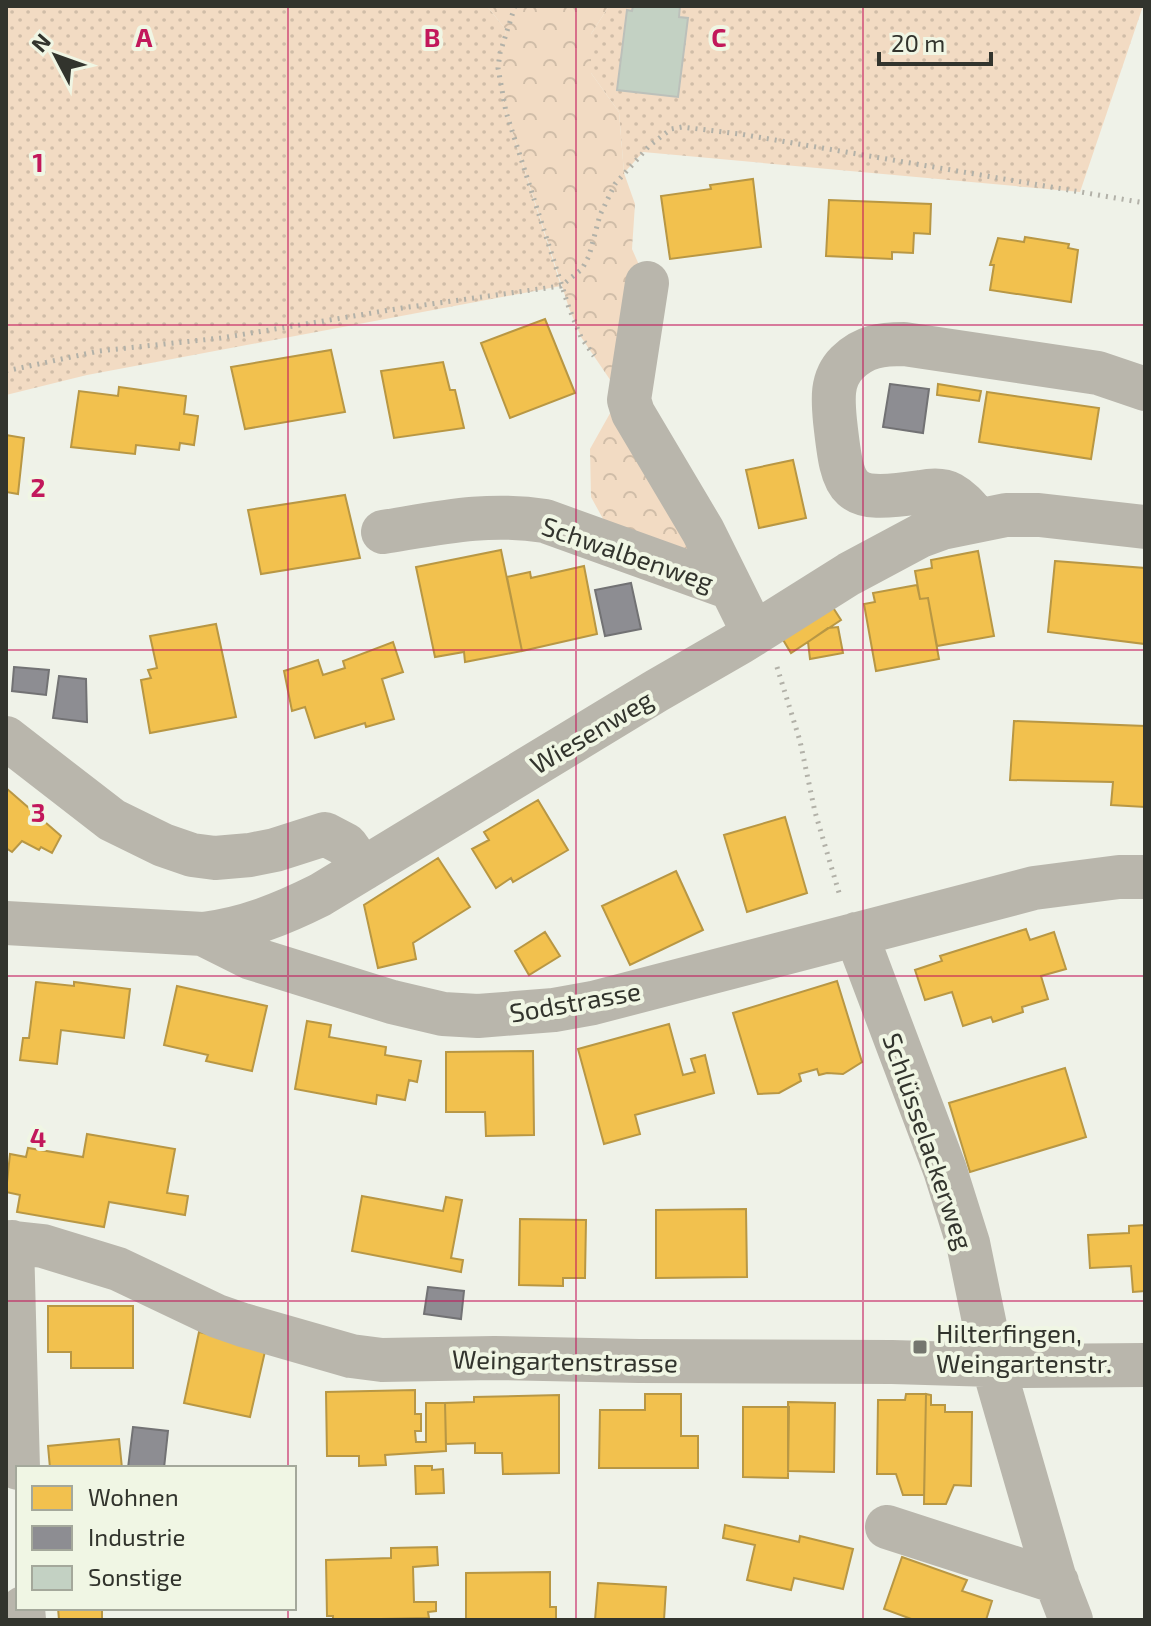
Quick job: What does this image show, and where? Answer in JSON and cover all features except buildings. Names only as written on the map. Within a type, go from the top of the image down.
[{"type":"street","name":"Schwalbenweg","points":[[647,283],[629,400],[633,413],[703,531],[765,649]]},
{"type":"street","points":[[978,520],[950,493],[935,490],[881,498],[865,496],[853,489],[839,459],[832,397],[844,366],[856,355],[882,344],[904,344],[1098,373],[1145,389]]},
{"type":"street","name":"Wiesenweg","points":[[203,934],[226,931],[280,915],[320,895],[765,649],[849,574],[920,536],[1006,515],[1039,515],[1145,527]]},
{"type":"street","name":"Schwalbenweg","points":[[383,532],[486,516],[545,521],[731,588]]},
{"type":"street","points":[[6,738],[91,806],[134,833],[163,845],[192,855],[215,858],[275,850],[313,835],[325,834],[346,845],[363,869]]},
{"type":"street","name":"Sodstrasse","points":[[6,923],[203,934],[251,958],[392,1002],[443,1014],[478,1016],[554,1010],[593,1003],[1034,888],[1119,877],[1145,877]]},
{"type":"street","name":"Schlüsselackerweg","points":[[854,935],[945,1170],[968,1243],[993,1365],[1064,1601]]},
{"type":"street","points":[[9,1242],[18,1466]]},
{"type":"street","name":"Weingartenstrasse","points":[[9,1242],[43,1246],[81,1256],[118,1269],[217,1316],[351,1356],[382,1360],[494,1358],[1145,1365]]},
{"type":"street","name":"Schlüsselackerweg","points":[[887,1527],[1064,1601]]},
{"type":"path","points":[[515,6],[498,68],[506,112],[561,286],[581,337],[595,358]]},
{"type":"path","points":[[6,371],[99,351],[221,338],[561,286],[582,269],[589,256],[600,215],[615,184],[649,146],[671,129],[682,127],[740,134],[1145,203]]},
{"type":"path","points":[[765,649],[800,741],[815,812],[854,935]]},
{"type":"green space","points":[[6,6],[487,6],[506,30],[499,68],[506,112],[561,286],[87,375],[6,395]]},
{"type":"green space","points":[[487,6],[609,6],[591,34],[591,73],[619,112],[624,173],[635,204],[632,249],[647,283],[629,400],[731,588],[618,546],[591,497],[590,449],[613,408],[617,390],[581,337],[569,308],[506,112],[498,68],[506,30]]},
{"type":"green space","points":[[609,6],[1143,6],[1080,192],[643,152],[624,173],[619,112],[591,73],[591,34]]},
{"type":"place","name":"Hilterfingen, Weingartenstr.","points":[[920,1347]]}]
